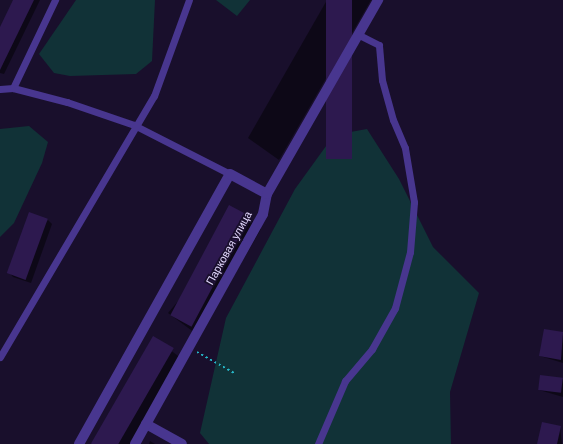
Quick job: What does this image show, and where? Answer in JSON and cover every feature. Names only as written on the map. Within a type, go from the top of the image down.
[{"type":"street","name":"Парковая улица","points":[[134,444],[187,347],[263,214],[267,194],[378,0]]},
{"type":"street","points":[[79,444],[230,174],[267,194]]},
{"type":"street","points":[[146,424],[182,444]]},
{"type":"lane","points":[[14,88],[55,0]]},
{"type":"lane","points":[[0,357],[56,268],[134,125],[154,96],[189,0]]},
{"type":"lane","points":[[318,444],[345,381],[372,349],[395,308],[410,252],[414,202],[404,148],[392,120],[382,80],[379,44],[359,35]]},
{"type":"lane","points":[[0,89],[14,88],[134,125],[230,174]]},
{"type":"path","points":[[187,347],[234,373]]},
{"type":"green space","points":[[76,0],[155,0],[152,61],[136,74],[70,76],[54,73],[39,54]]},
{"type":"green space","points":[[216,0],[250,0],[237,16]]},
{"type":"green space","points":[[29,126],[48,142],[42,163],[14,223],[0,237],[0,129]]},
{"type":"green space","points":[[367,129],[399,179],[433,247],[479,293],[450,392],[451,444],[209,444],[200,433],[226,318],[295,189],[334,135]]},
{"type":"building","points":[[13,0],[34,0],[0,70],[0,27]]},
{"type":"building","points":[[326,0],[352,0],[352,159],[326,159]]},
{"type":"building","points":[[229,205],[250,216],[192,327],[170,315]]},
{"type":"building","points":[[29,212],[48,219],[26,280],[7,273]]},
{"type":"building","points":[[544,329],[563,332],[561,360],[539,356]]},
{"type":"building","points":[[153,336],[174,348],[118,444],[91,443]]},
{"type":"building","points":[[540,375],[563,378],[561,393],[538,390]]},
{"type":"building","points":[[542,422],[561,426],[557,444],[537,444]]}]
